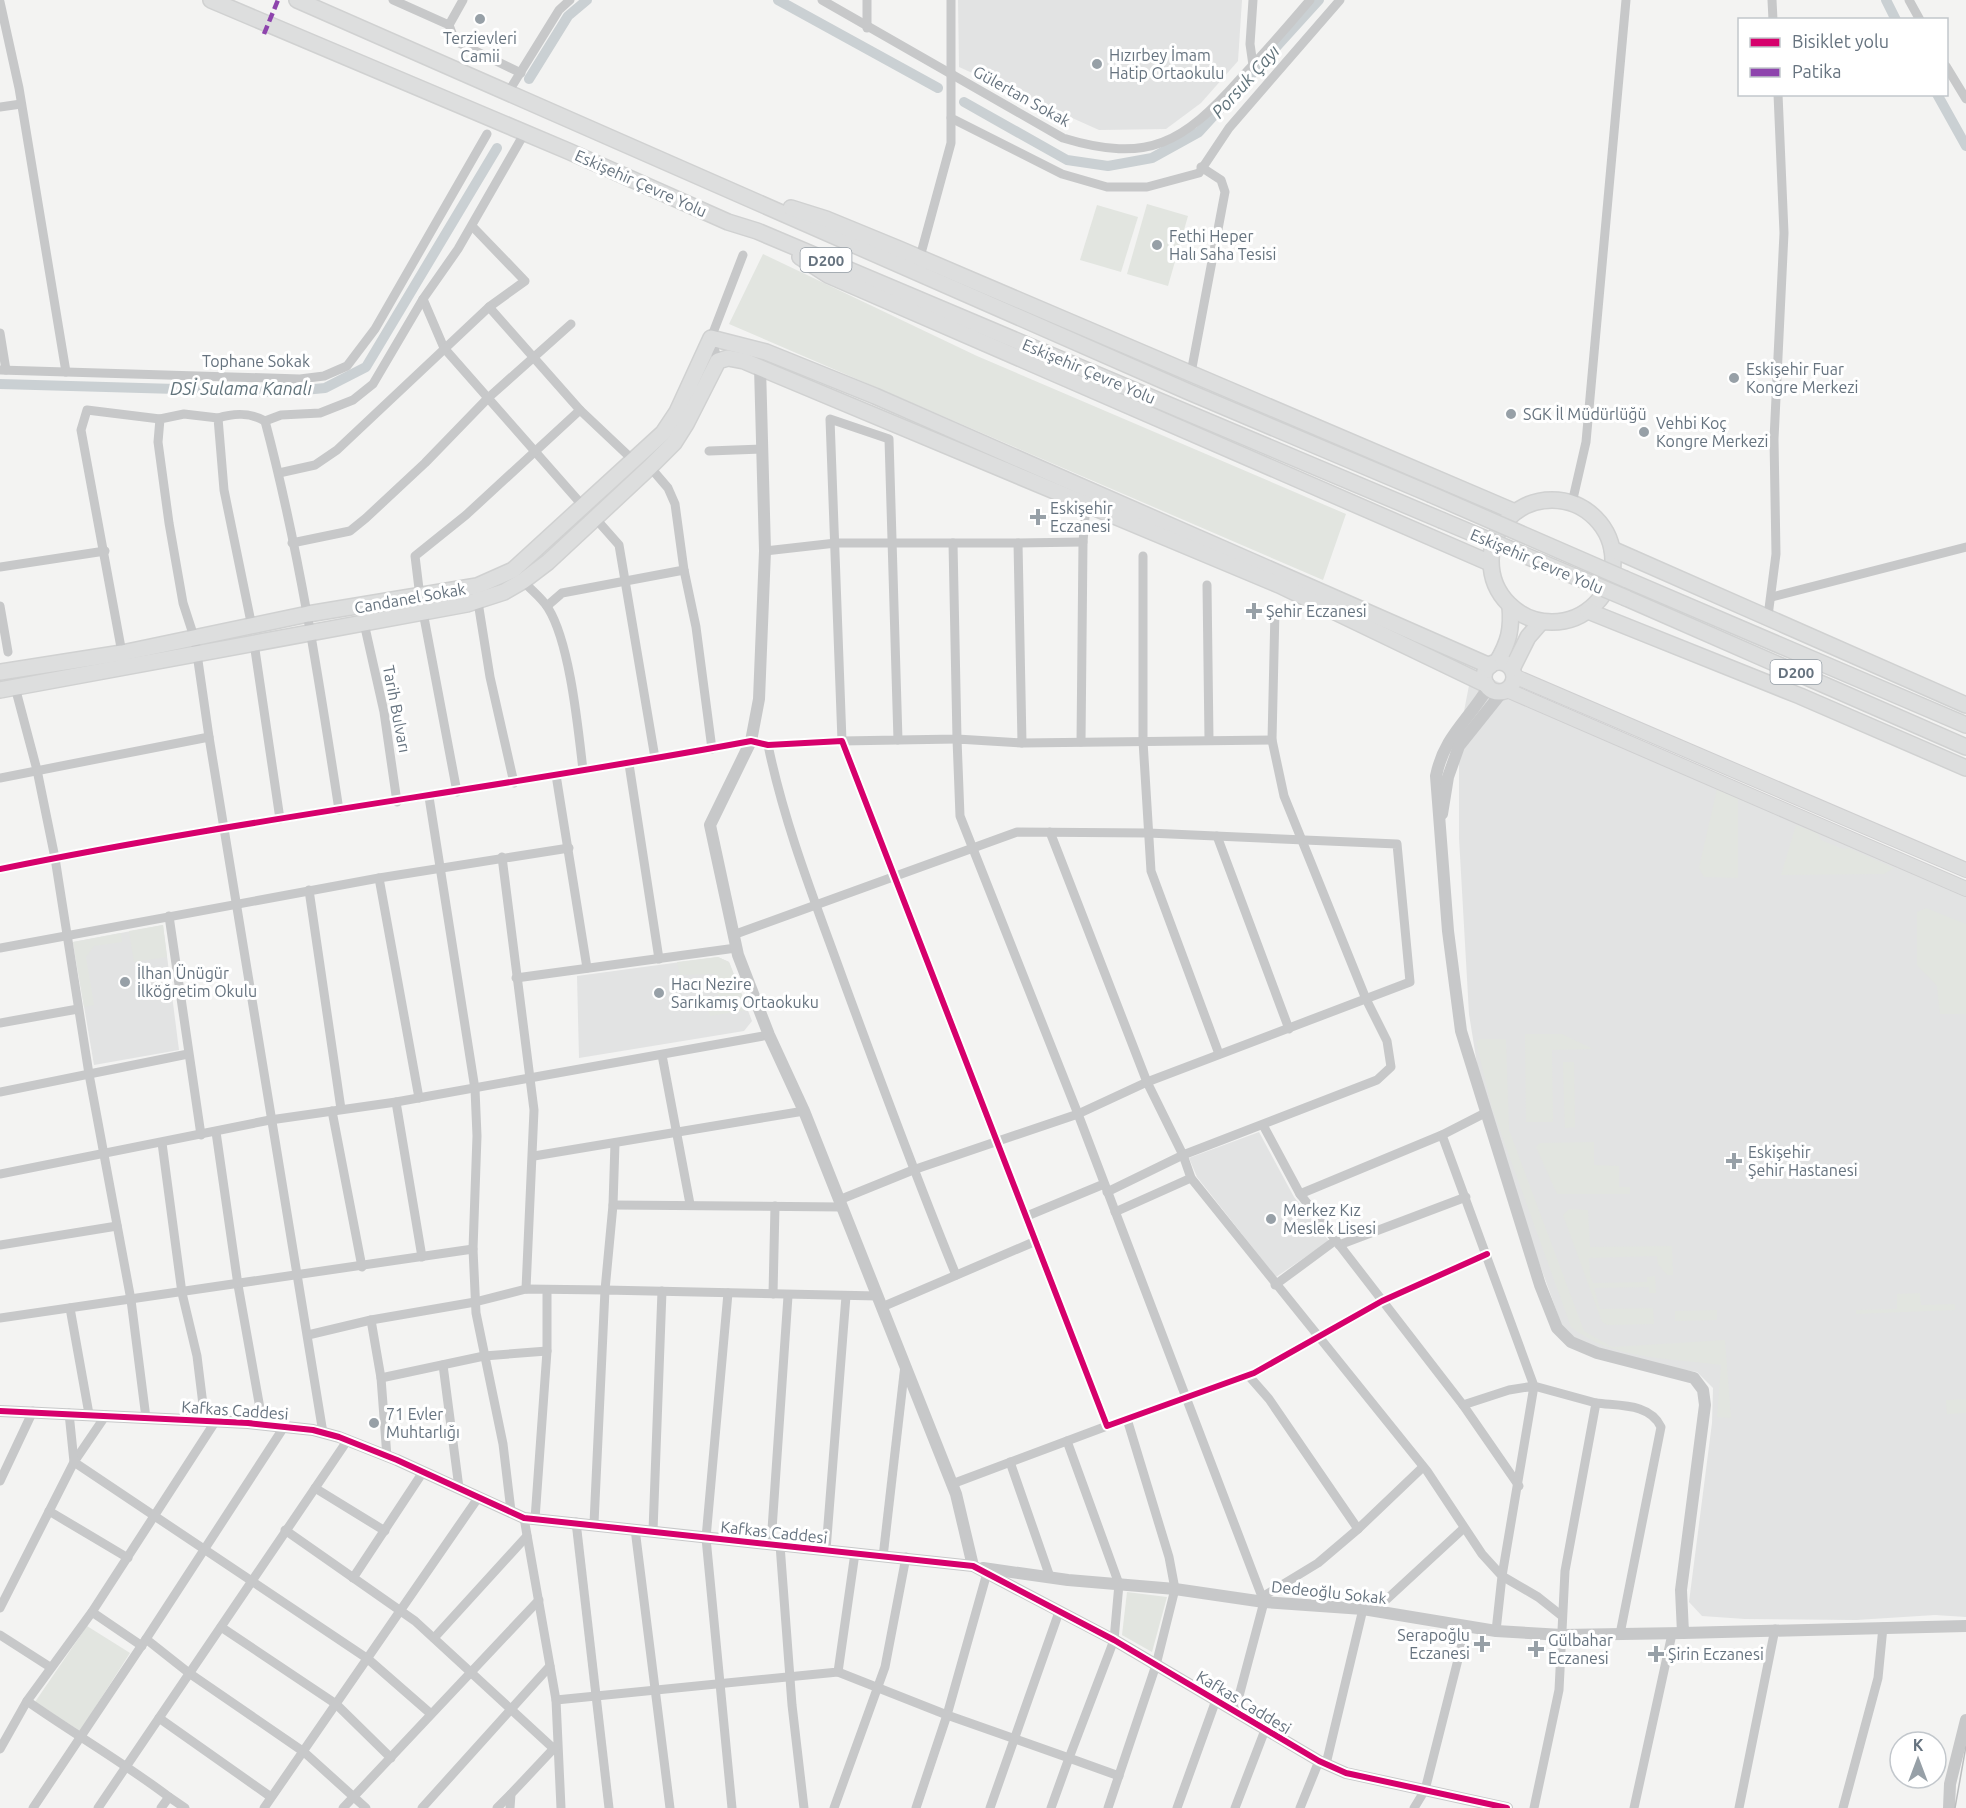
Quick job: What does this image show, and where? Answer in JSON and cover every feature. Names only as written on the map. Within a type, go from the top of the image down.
[{"type":"main road","name":"Eskişehir Çevre Yolu","points":[[211,0],[568,151],[728,222],[757,231],[1626,598],[1966,747]]},
{"type":"main road","name":"Eskişehir Çevre Yolu","points":[[297,0],[1178,388],[1966,725]]},
{"type":"main road","points":[[734,192],[826,219],[920,257],[1515,512]]},
{"type":"main road","points":[[757,231],[828,275],[1490,563]]},
{"type":"main road","points":[[711,338],[766,352],[875,396],[1494,664],[1506,664],[1502,683]]},
{"type":"main road","name":"Candanel Sokak","points":[[0,672],[122,653],[196,646],[252,627],[308,614],[422,605],[477,586],[513,570],[663,433],[677,412],[711,338]]},
{"type":"main road","points":[[8,688],[196,646],[254,643],[364,623],[422,605],[478,602],[523,581],[596,519],[650,467],[674,442],[686,424],[718,361],[728,358],[760,367],[1279,585],[1966,889]]},
{"type":"main road","points":[[1552,500],[1572,503],[1590,514],[1604,529],[1612,549],[1613,566],[1609,584],[1600,599],[1588,611],[1557,622],[1541,622],[1524,616],[1510,606],[1500,594],[1490,563],[1497,535],[1515,512],[1533,503],[1552,500]]},
{"type":"main road","points":[[1612,549],[1966,705]]},
{"type":"main road","points":[[1510,606],[1512,627],[1509,641],[1485,677],[1966,870]]},
{"type":"main road","points":[[1588,611],[1800,696],[1966,768]]},
{"type":"main road","points":[[1502,683],[1528,637],[1541,622]]},
{"type":"street","points":[[393,0],[449,25],[455,41],[521,73]]},
{"type":"street","points":[[449,25],[463,0]]},
{"type":"street","points":[[509,92],[559,10],[570,0]]},
{"type":"street","name":"Gülertan Sokak","points":[[822,0],[867,28],[1063,138],[1093,147],[1126,149],[1155,145],[1186,132],[1220,102],[1310,0]]},
{"type":"street","points":[[867,0],[867,28]]},
{"type":"street","points":[[920,257],[951,143],[951,0]]},
{"type":"street","points":[[1253,0],[1250,44],[1253,65]]},
{"type":"street","points":[[951,118],[1042,165],[1107,187],[1147,187],[1198,173],[1229,128],[1340,0]]},
{"type":"street","points":[[1572,503],[1586,442],[1626,0]]},
{"type":"street","points":[[1772,0],[1773,18]]},
{"type":"street","points":[[1909,0],[1919,18]]},
{"type":"street","points":[[0,2],[21,104],[66,372]]},
{"type":"street","points":[[1948,68],[1966,99]]},
{"type":"street","points":[[1768,616],[1776,554],[1774,439],[1784,233],[1778,96]]},
{"type":"street","points":[[0,107],[21,104]]},
{"type":"street","name":"Tophane Sokak","points":[[3,370],[300,379],[324,376],[347,366],[375,329],[487,134]]},
{"type":"street","points":[[265,421],[281,415],[320,413],[360,394],[373,384],[423,299],[472,226],[524,134]]},
{"type":"street","points":[[1191,372],[1225,192],[1221,180],[1201,166]]},
{"type":"street","points":[[279,473],[315,465],[337,450],[489,307],[525,281],[472,226]]},
{"type":"street","name":"Candanel Sokak","points":[[711,338],[743,255]]},
{"type":"street","points":[[423,299],[444,348],[583,506]]},
{"type":"street","points":[[489,307],[580,410],[634,461]]},
{"type":"street","points":[[292,543],[350,531],[425,463],[488,398],[535,359],[571,324]]},
{"type":"street","points":[[0,333],[3,370]]},
{"type":"street","points":[[711,338],[718,361]]},
{"type":"street","points":[[760,367],[765,551],[759,699],[751,741],[710,825],[736,948],[769,1035],[804,1111],[952,1484],[973,1566]]},
{"type":"street","points":[[122,653],[81,430],[87,410],[160,420],[184,414],[218,418],[236,413],[258,417],[265,421],[279,473],[308,614],[339,810]]},
{"type":"street","points":[[457,792],[415,556],[466,515],[580,410]]},
{"type":"street","points":[[218,418],[224,490],[252,627]]},
{"type":"street","points":[[898,740],[894,543],[889,439],[830,419],[842,741],[1107,1426]]},
{"type":"street","points":[[160,420],[158,442],[169,523],[183,603],[196,646],[234,905],[299,1276],[323,1433]]},
{"type":"street","points":[[709,451],[762,449]]},
{"type":"street","points":[[650,467],[668,488],[675,504],[684,570],[696,627],[712,749]]},
{"type":"street","points":[[1081,742],[1083,542],[1086,505]]},
{"type":"street","points":[[596,519],[619,545],[655,758]]},
{"type":"street","points":[[765,551],[836,543],[1083,542]]},
{"type":"street","points":[[953,543],[960,816],[1078,1114],[1263,1599],[1235,1711]]},
{"type":"street","points":[[1018,543],[1022,743]]},
{"type":"street","points":[[1772,597],[1966,547]]},
{"type":"street","points":[[0,567],[105,551]]},
{"type":"street","points":[[1143,556],[1143,741],[1151,871],[1219,1054]]},
{"type":"street","points":[[547,606],[562,593],[684,570]]},
{"type":"street","points":[[523,581],[547,606],[558,627],[577,717],[583,770]]},
{"type":"street","points":[[1207,585],[1209,740]]},
{"type":"street","points":[[478,602],[490,677],[514,783]]},
{"type":"street","points":[[0,606],[8,652]]},
{"type":"street","points":[[1027,1216],[1106,1188],[1183,1155],[1377,1080],[1391,1067],[1387,1041],[1366,999],[1284,796],[1272,740],[1275,610]]},
{"type":"street","name":"Tarih Bulvarı","points":[[364,623],[384,712],[397,802]]},
{"type":"street","points":[[254,643],[280,819]]},
{"type":"street","points":[[1502,683],[1459,746],[1448,777],[1442,813],[1442,851],[1448,931],[1461,1031],[1540,1285],[1557,1328],[1571,1342],[1597,1353],[1694,1378],[1703,1390],[1705,1405],[1677,1633],[1634,1808]]},
{"type":"street","points":[[8,688],[37,770],[55,858],[89,1074],[131,1300],[146,1418]]},
{"type":"street","points":[[0,778],[209,737]]},
{"type":"street","points":[[0,869],[224,828],[514,783],[751,741],[768,745],[898,740],[1022,743],[1272,740]]},
{"type":"street","points":[[768,745],[779,798],[816,904],[913,1170],[956,1275]]},
{"type":"street","points":[[629,764],[659,959]]},
{"type":"street","points":[[556,776],[587,968]]},
{"type":"street","points":[[429,797],[475,1089],[477,1136],[473,1249],[475,1302],[503,1444],[511,1511]]},
{"type":"street","points":[[614,1205],[775,1206],[841,1203],[913,1170],[1078,1114],[1147,1082],[1410,982],[1397,844],[1148,833],[1017,832],[733,936]]},
{"type":"street","points":[[1050,832],[1147,1082],[1183,1155],[1191,1178],[1423,1467],[1464,1528],[1502,1576],[1539,1597],[1563,1616]]},
{"type":"street","points":[[1217,836],[1289,1029]]},
{"type":"street","points":[[0,948],[309,890],[569,848]]},
{"type":"street","points":[[502,857],[516,978],[531,1077],[534,1156],[526,1289]]},
{"type":"street","points":[[379,878],[419,1098]]},
{"type":"street","points":[[309,890],[336,1110],[362,1267]]},
{"type":"street","points":[[169,916],[201,1135]]},
{"type":"street","points":[[516,978],[736,948]]},
{"type":"street","points":[[0,1023],[78,1009]]},
{"type":"street","points":[[0,1174],[105,1155],[270,1120],[475,1089],[769,1035]]},
{"type":"street","points":[[0,1092],[188,1054]]},
{"type":"street","points":[[662,1055],[690,1204]]},
{"type":"street","points":[[396,1102],[422,1257]]},
{"type":"street","points":[[534,1156],[804,1111]]},
{"type":"street","points":[[1300,1194],[1442,1135],[1485,1113]]},
{"type":"street","points":[[1263,1125],[1300,1194],[1463,1405],[1519,1486]]},
{"type":"street","points":[[216,1132],[237,1285],[254,1362],[263,1425]]},
{"type":"street","points":[[1442,1135],[1534,1386],[1519,1486],[1502,1576],[1496,1631]]},
{"type":"street","points":[[0,1749],[27,1701],[92,1612],[155,1517],[210,1422],[182,1293],[162,1143]]},
{"type":"street","points":[[594,1523],[605,1290],[614,1205],[615,1143]]},
{"type":"street","points":[[1115,1212],[1191,1178]]},
{"type":"street","points":[[1275,1285],[1337,1243],[1466,1197]]},
{"type":"street","points":[[773,1294],[775,1206]]},
{"type":"street","points":[[0,1245],[117,1226]]},
{"type":"street","points":[[308,1335],[371,1320],[475,1302],[526,1289],[846,1296],[880,1301],[956,1275],[1036,1241]]},
{"type":"street","points":[[0,1318],[473,1249]]},
{"type":"street","points":[[952,1484],[1248,1375],[1382,1301],[1487,1254]]},
{"type":"street","points":[[547,1291],[547,1351],[527,1536],[556,1700],[556,1745],[561,1808]]},
{"type":"street","points":[[653,1531],[662,1291]]},
{"type":"street","points":[[728,1293],[706,1538],[732,1808]]},
{"type":"street","points":[[788,1296],[775,1545],[804,1808]]},
{"type":"street","points":[[826,1550],[846,1296]]},
{"type":"street","points":[[70,1308],[89,1414]]},
{"type":"street","points":[[371,1320],[381,1378],[387,1456]]},
{"type":"street","points":[[381,1378],[484,1356],[547,1351]]},
{"type":"street","points":[[443,1365],[459,1488]]},
{"type":"street","points":[[884,1557],[905,1365]]},
{"type":"street","points":[[1248,1375],[1269,1399],[1358,1529]]},
{"type":"street","points":[[1463,1405],[1509,1390],[1534,1386],[1596,1403],[1642,1409],[1656,1416],[1661,1427],[1620,1634]]},
{"type":"street","points":[[1534,1808],[1559,1690],[1565,1571],[1596,1403]]},
{"type":"street","name":"Kafkas Caddesi","points":[[0,1411],[263,1425],[323,1433],[387,1456],[478,1498],[529,1518],[594,1523],[706,1538],[884,1557],[906,1557],[973,1566],[1114,1640],[1265,1730],[1346,1773],[1507,1808]]},
{"type":"street","points":[[0,1481],[33,1411]]},
{"type":"street","points":[[69,1413],[74,1462],[368,1659],[431,1714]]},
{"type":"street","points":[[0,1608],[74,1462],[106,1415]]},
{"type":"street","points":[[1108,1808],[1156,1665],[1175,1589],[1169,1557],[1127,1419]]},
{"type":"street","points":[[33,1808],[206,1549],[284,1427]]},
{"type":"street","points":[[98,1808],[347,1440]]},
{"type":"street","points":[[1051,1808],[1114,1640],[1119,1584],[1067,1440]]},
{"type":"street","points":[[1010,1462],[1050,1577]]},
{"type":"street","points":[[1263,1599],[1318,1563],[1358,1529],[1423,1467]]},
{"type":"street","points":[[353,1578],[423,1472]]},
{"type":"street","points":[[315,1488],[385,1531]]},
{"type":"street","points":[[264,1808],[478,1498]]},
{"type":"street","points":[[49,1510],[128,1558]]},
{"type":"street","points":[[576,1522],[609,1808]]},
{"type":"street","points":[[1300,1808],[1322,1762],[1369,1610],[1464,1528]]},
{"type":"street","points":[[634,1529],[670,1808]]},
{"type":"street","points":[[285,1530],[399,1610],[434,1638],[511,1711],[556,1745]]},
{"type":"street","points":[[434,1638],[527,1536]]},
{"type":"street","points":[[838,1672],[855,1553]]},
{"type":"street","points":[[834,1808],[885,1667],[906,1557]]},
{"type":"street","name":"Dedeoğlu Sokak","points":[[973,1566],[1050,1577],[1369,1610],[1466,1628],[1562,1635],[1966,1626]]},
{"type":"street","points":[[916,1808],[948,1715],[987,1573]]},
{"type":"street","points":[[343,1808],[539,1600]]},
{"type":"street","points":[[92,1612],[144,1642],[304,1752],[366,1808]]},
{"type":"street","points":[[990,1808],[1059,1612]]},
{"type":"street","points":[[221,1627],[336,1704],[391,1758]]},
{"type":"street","points":[[1843,1808],[1878,1678],[1883,1627]]},
{"type":"street","points":[[1414,1808],[1425,1790],[1466,1628]]},
{"type":"street","points":[[1739,1808],[1775,1629]]},
{"type":"street","points":[[0,1635],[50,1667]]},
{"type":"street","points":[[422,1808],[550,1666]]},
{"type":"street","points":[[556,1700],[656,1688],[838,1672],[877,1689],[1119,1776]]},
{"type":"street","points":[[1177,1808],[1216,1700]]},
{"type":"street","points":[[27,1701],[127,1766],[185,1808]]},
{"type":"street","points":[[159,1718],[271,1797]]},
{"type":"street","points":[[1949,1808],[1949,1793],[1966,1720]]},
{"type":"street","points":[[1235,1808],[1265,1730]]},
{"type":"street","points":[[498,1808],[556,1745]]},
{"type":"street","points":[[510,1808],[511,1794]]},
{"type":"street","points":[[161,1808],[169,1797]]},
{"type":"shaded area","name":"Hızırbey İmam Hatip Ortaokulu","points":[[958,0],[1242,0],[1238,61],[1201,103],[1166,129],[1099,130],[959,67]]},
{"type":"shaded area","name":"Fethi Heper Halı Saha Tesisi","points":[[1147,204],[1188,216],[1168,286],[1127,274]]},
{"type":"shaded area","points":[[1097,205],[1138,217],[1121,272],[1080,260]]},
{"type":"shaded area","points":[[763,254],[977,356],[1346,514],[1323,580],[729,324]]},
{"type":"shaded area","name":"Eskişehir Şehir Hastanesi","points":[[1472,670],[1966,895],[1966,1617],[1935,1615],[1856,1620],[1745,1619],[1702,1616],[1689,1602],[1712,1423],[1713,1388],[1697,1372],[1628,1361],[1565,1334],[1485,1114],[1469,1014],[1459,838],[1459,737]]},
{"type":"shaded area","points":[[1717,789],[1738,798],[1738,878],[1704,877],[1699,868]]},
{"type":"shaded area","points":[[1796,825],[1818,833],[1821,840],[1843,849],[1849,848],[1894,868],[1884,874],[1781,875]]},
{"type":"shaded area","points":[[1926,908],[1966,924],[1966,1014],[1940,1014],[1937,986],[1917,965],[1917,912]]},
{"type":"shaded area","name":"İlhan Ünügür İlköğretim Okulu","points":[[163,925],[179,1050],[94,1065],[73,942]]},
{"type":"shaded area","points":[[163,925],[167,957],[134,962],[129,931]]},
{"type":"shaded area","points":[[121,933],[122,942],[94,946],[86,957],[94,1005],[84,1007],[73,942]]},
{"type":"shaded area","name":"Hacı Nezire Sarıkamış Ortaokuku","points":[[718,957],[729,962],[752,1021],[744,1031],[579,1058],[577,976]]},
{"type":"shaded area","points":[[718,957],[729,962],[748,1010],[710,1016],[707,1002],[719,1000],[715,974],[680,975],[677,962]]},
{"type":"shaded area","points":[[1525,1034],[1562,1034],[1593,1049],[1552,1050],[1553,1122],[1526,1122]]},
{"type":"shaded area","points":[[1480,1039],[1506,1039],[1509,1130],[1584,1331],[1612,1347],[1725,1340],[1731,1418],[1717,1417],[1721,1365],[1662,1359],[1623,1352],[1587,1338],[1571,1327],[1492,1108],[1476,1042]]},
{"type":"shaded area","points":[[1563,1062],[1574,1062],[1575,1127],[1565,1128]]},
{"type":"shaded area","name":"Merkez Kız Meslek Lisesi","points":[[1259,1132],[1294,1197],[1329,1241],[1276,1277],[1197,1177],[1189,1158]]},
{"type":"shaded area","points":[[1594,1142],[1594,1165],[1619,1166],[1619,1187],[1630,1187],[1630,1194],[1557,1194],[1536,1147],[1540,1143]]},
{"type":"shaded area","points":[[1569,1209],[1588,1210],[1590,1247],[1672,1246],[1673,1275],[1667,1275],[1658,1264],[1657,1256],[1589,1258],[1593,1283],[1647,1282],[1647,1277],[1655,1276],[1656,1293],[1649,1293],[1649,1287],[1594,1288],[1600,1309],[1653,1308],[1654,1324],[1607,1325],[1602,1322],[1563,1215]]},
{"type":"shaded area","points":[[1920,1293],[1921,1305],[1955,1304],[1955,1310],[1856,1314],[1856,1310],[1897,1309],[1897,1294]]},
{"type":"shaded area","points":[[1717,1310],[1717,1320],[1675,1321],[1675,1311]]},
{"type":"shaded area","points":[[1966,1399],[1966,1413],[1947,1414],[1946,1400]]},
{"type":"shaded area","points":[[1127,1592],[1167,1597],[1152,1652],[1122,1635]]},
{"type":"shaded area","points":[[87,1626],[130,1653],[80,1731],[35,1702]]},
{"type":"waterway","name":"Porsuk Çayı","points":[[529,79],[568,16],[587,0]]},
{"type":"waterway","name":"Porsuk Çayı","points":[[778,0],[938,88]]},
{"type":"waterway","name":"Porsuk Çayı","points":[[964,102],[1067,160],[1108,166],[1152,158],[1199,132],[1319,0]]},
{"type":"waterway","name":"Porsuk Çayı","points":[[1886,0],[1895,18]]},
{"type":"waterway","name":"Porsuk Çayı","points":[[1938,96],[1966,146]]},
{"type":"waterway","name":"DSİ Sulama Kanalı","points":[[0,384],[283,392],[325,388],[366,367],[497,148]]},
{"type":"tram line","points":[[1955,1808],[1966,1746]]},
{"type":"marked path","points":[[264,34],[278,0]]},
{"type":"cycle path","points":[[0,869],[187,834],[563,774],[751,741],[768,745],[842,741],[1107,1426],[1254,1373],[1382,1301],[1487,1254]]},
{"type":"cycle path","points":[[0,1411],[248,1423],[313,1430],[339,1437],[397,1460],[524,1518],[973,1566],[1114,1640],[1319,1761],[1346,1773],[1507,1808]]},
{"type":"place","name":"Terzievleri Camii","points":[[480,19]]},
{"type":"place","name":"Hızırbey İmam Hatip Ortaokulu","points":[[1097,64]]},
{"type":"place","name":"Fethi Heper Halı Saha Tesisi","points":[[1157,245]]},
{"type":"place","name":"Eskişehir Fuar Kongre Merkezi","points":[[1734,378]]},
{"type":"place","name":"SGK İl Müdürlüğü","points":[[1511,414]]},
{"type":"place","name":"Vehbi Koç Kongre Merkezi","points":[[1644,432]]},
{"type":"place","name":"Eskişehir Eczanesi","points":[[1038,517]]},
{"type":"place","name":"Şehir Eczanesi","points":[[1254,611]]},
{"type":"place","name":"İlhan Ünügür İlköğretim Okulu","points":[[125,982]]},
{"type":"place","name":"Hacı Nezire Sarıkamış Ortaokuku","points":[[659,993]]},
{"type":"place","name":"Eskişehir Şehir Hastanesi","points":[[1734,1161]]},
{"type":"place","name":"Merkez Kız Meslek Lisesi","points":[[1271,1219]]},
{"type":"place","name":"71 Evler Muhtarlığı","points":[[374,1423]]},
{"type":"place","name":"Serapoğlu Eczanesi","points":[[1482,1644]]},
{"type":"place","name":"Gülbahar Eczanesi","points":[[1536,1649]]},
{"type":"place","name":"Şirin Eczanesi","points":[[1656,1654]]}]
